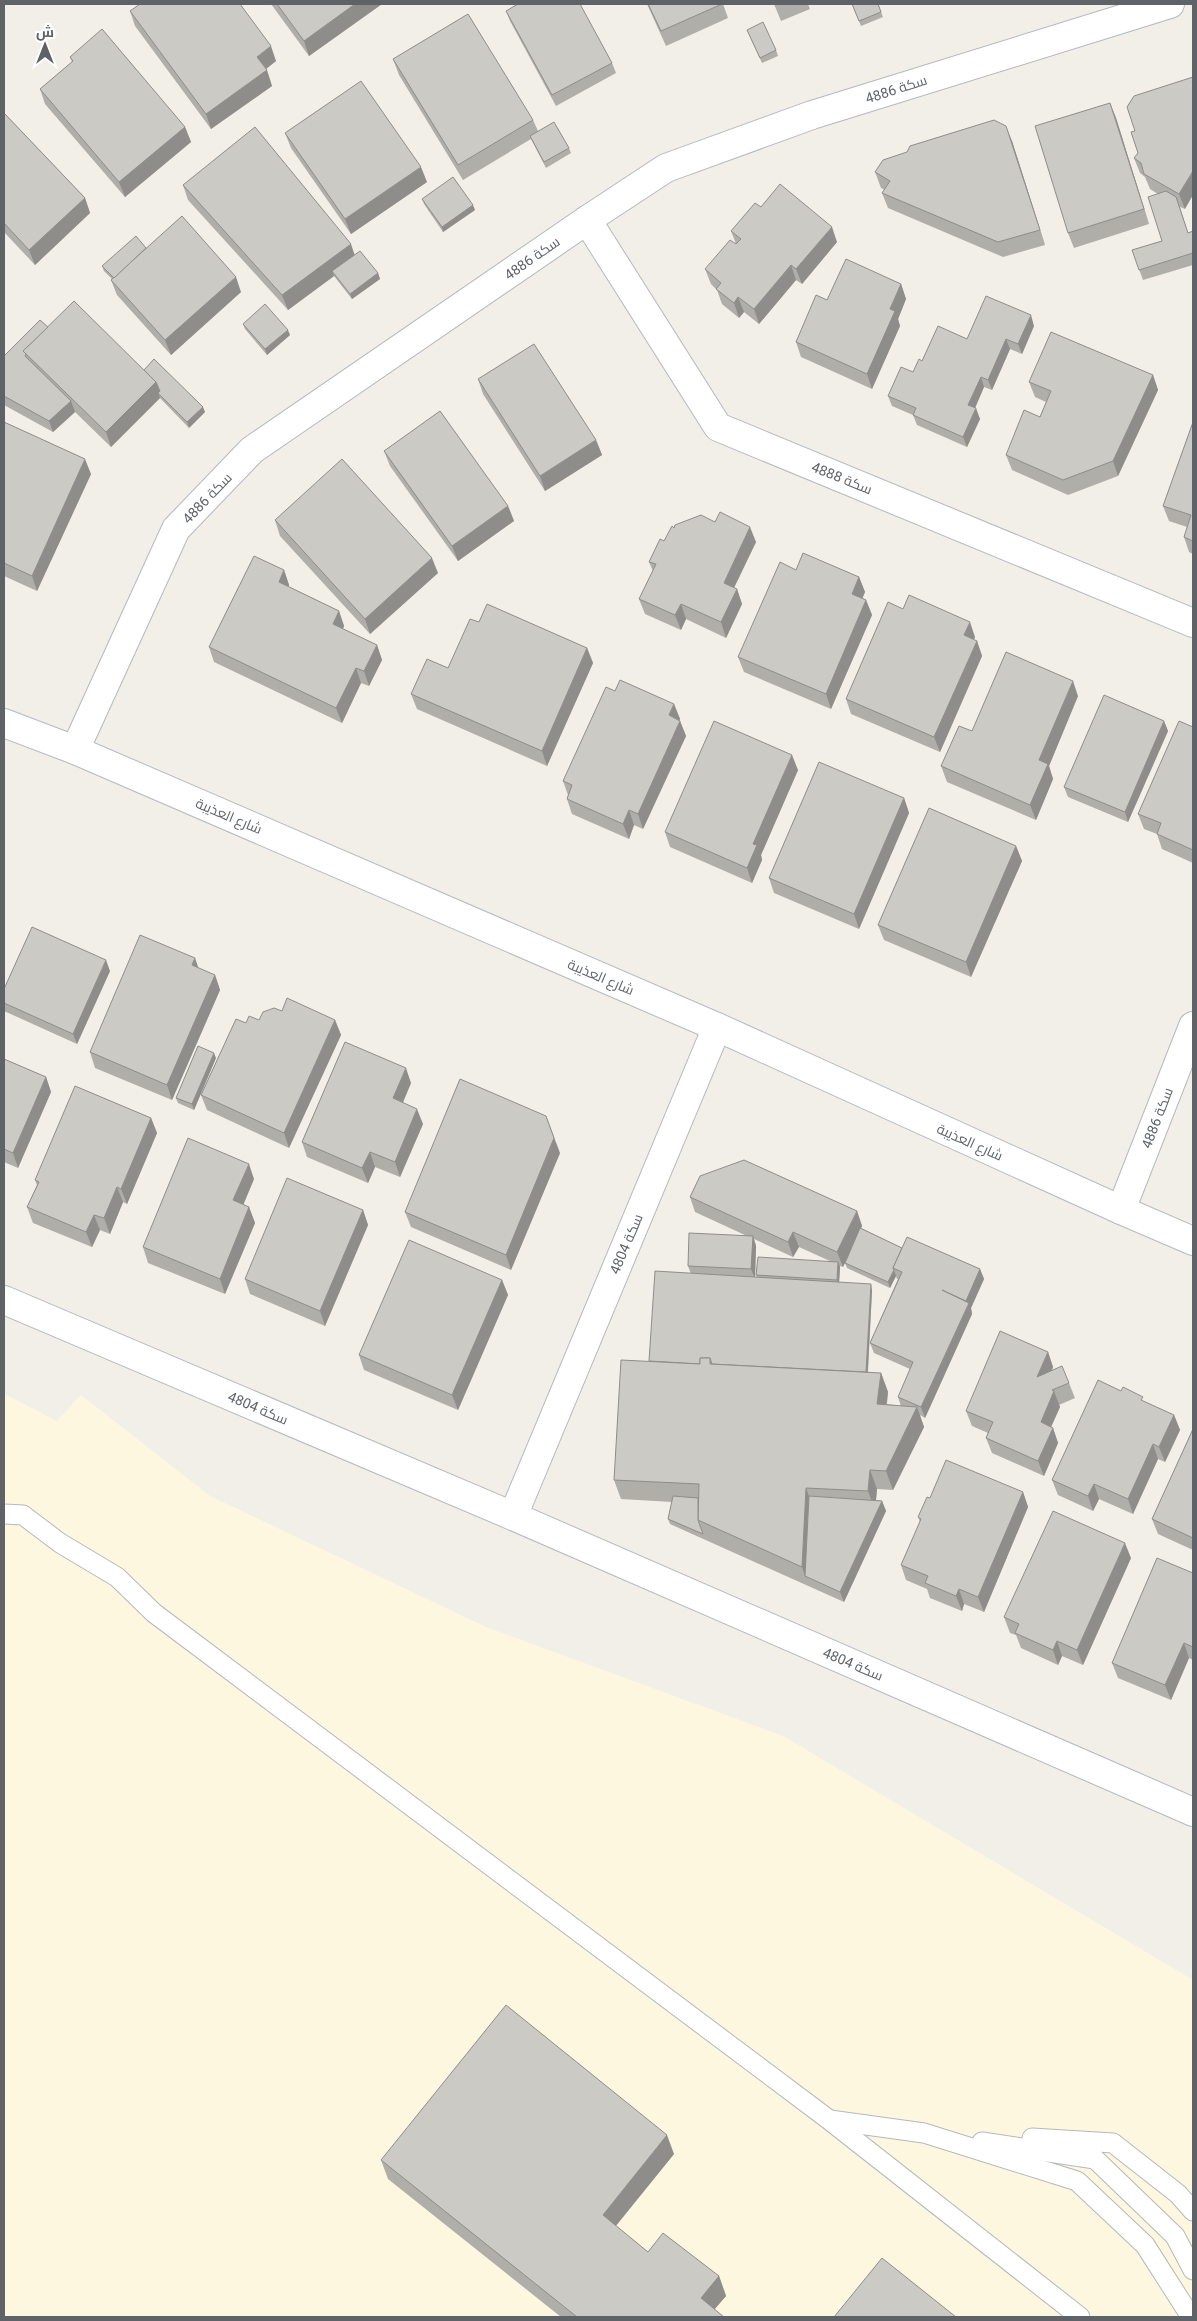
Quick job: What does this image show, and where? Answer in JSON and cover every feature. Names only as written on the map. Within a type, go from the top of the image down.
[{"type":"street","name":"سكة 4886","points":[[74,750],[176,529],[252,450],[587,220],[666,168],[822,112],[1170,4]]},
{"type":"street","name":"سكة 4888","points":[[587,220],[718,427],[1193,623]]},
{"type":"street","name":"شارع العذيبة","points":[[4,723],[74,750],[717,1027],[1193,1241]]},
{"type":"street","name":"سكة 4886","points":[[1121,1210],[1193,1026]]},
{"type":"street","name":"سكة 4804","points":[[513,1516],[717,1027]]},
{"type":"street","name":"سكة 4804","points":[[4,1300],[513,1516],[1193,1812]]},
{"type":"lane","points":[[4,1514],[23,1515],[60,1543],[117,1577],[154,1613],[828,2119],[1080,2317]]},
{"type":"lane","points":[[828,2119],[1095,2159],[1175,2236],[1193,2270]]},
{"type":"lane","points":[[924,2133],[1113,2143],[1178,2194],[1193,2211]]},
{"type":"lane","points":[[924,2133],[1077,2181],[1145,2245],[1191,2317]]},
{"type":"shaded area","points":[[4,1394],[57,1421],[81,1395],[210,1496],[486,1627],[783,1736],[1193,1980],[1193,2317],[4,2317]]},
{"type":"building","points":[[140,4],[240,4],[271,46],[257,57],[267,70],[206,114],[130,11]]},
{"type":"building","points":[[277,4],[355,4],[304,41]]},
{"type":"building","points":[[518,4],[580,4],[612,63],[552,95],[506,11]]},
{"type":"building","points":[[648,4],[722,4],[661,31]]},
{"type":"building","points":[[852,4],[878,4],[881,12],[859,21]]},
{"type":"building","points":[[468,14],[533,120],[458,165],[393,59]]},
{"type":"building","points":[[763,22],[776,50],[760,58],[747,30]]},
{"type":"building","points":[[102,29],[185,127],[119,182],[40,89],[73,61],[70,57]]},
{"type":"building","points":[[1193,77],[1193,171],[1179,194],[1144,174],[1141,163],[1134,158],[1138,153],[1131,132],[1135,131],[1127,107],[1134,96]]},
{"type":"building","points":[[361,81],[421,167],[345,219],[285,133]]},
{"type":"building","points":[[1110,103],[1144,209],[1068,233],[1035,126]]},
{"type":"building","points":[[4,113],[85,198],[29,250],[4,223]]},
{"type":"building","points":[[994,120],[1006,126],[1040,230],[998,242],[882,193],[890,181],[875,172],[883,160],[907,152],[910,146]]},
{"type":"building","points":[[554,122],[569,148],[544,162],[530,136]]},
{"type":"building","points":[[255,127],[351,244],[282,295],[183,185]]},
{"type":"building","points":[[453,177],[473,205],[442,227],[422,199]]},
{"type":"building","points":[[780,184],[832,227],[796,269],[791,265],[754,309],[738,297],[734,303],[716,289],[721,283],[705,269],[730,240],[736,244],[741,239],[731,231],[755,203],[761,207]]},
{"type":"building","points":[[1166,191],[1176,197],[1188,233],[1193,231],[1193,253],[1139,270],[1132,250],[1162,241],[1148,197]]},
{"type":"building","points":[[182,216],[236,277],[165,340],[111,280]]},
{"type":"building","points":[[136,236],[146,248],[114,278],[102,266]]},
{"type":"building","points":[[360,251],[378,273],[350,294],[332,271]]},
{"type":"building","points":[[846,259],[901,284],[890,309],[895,311],[867,374],[796,342],[816,295],[827,300]]},
{"type":"building","points":[[986,296],[1031,315],[1018,344],[1006,339],[988,380],[981,377],[968,405],[976,408],[963,437],[913,415],[916,408],[888,396],[901,367],[913,372],[919,359],[922,361],[938,326],[967,339]]},
{"type":"building","points":[[74,301],[156,382],[106,432],[23,351]]},
{"type":"building","points":[[265,304],[288,330],[265,349],[243,324]]},
{"type":"building","points":[[40,320],[48,327],[23,351],[26,354],[25,356],[71,401],[49,421],[4,396],[4,356]]},
{"type":"building","points":[[1051,332],[1153,375],[1113,461],[1063,480],[1006,455],[1024,410],[1040,417],[1051,391],[1029,382]]},
{"type":"building","points":[[534,344],[596,440],[540,476],[478,379]]},
{"type":"building","points":[[154,359],[203,407],[187,422],[158,393],[160,391],[156,382],[144,370]]},
{"type":"building","points":[[440,411],[508,506],[452,546],[384,451]]},
{"type":"building","points":[[4,422],[85,459],[32,576],[4,563]]},
{"type":"building","points":[[1193,422],[1193,541],[1184,537],[1191,515],[1163,506]]},
{"type":"building","points":[[342,459],[432,558],[365,619],[275,520]]},
{"type":"building","points":[[720,512],[750,527],[724,583],[737,589],[721,622],[681,604],[675,615],[639,599],[656,564],[649,562],[660,539],[664,541],[672,526],[674,528],[675,525],[701,515],[715,522]]},
{"type":"building","points":[[803,553],[859,577],[852,594],[866,600],[826,694],[738,657],[780,562],[796,570]]},
{"type":"building","points":[[254,556],[284,570],[279,582],[339,611],[333,624],[377,645],[364,671],[356,668],[336,708],[209,647]]},
{"type":"building","points":[[909,595],[970,622],[964,635],[977,641],[934,737],[846,699],[888,602],[903,609]]},
{"type":"building","points":[[487,604],[587,648],[542,751],[411,694],[427,659],[448,668],[470,619],[479,622]]},
{"type":"building","points":[[1006,652],[1073,681],[1039,760],[1048,764],[1030,805],[941,766],[959,726],[972,731]]},
{"type":"building","points":[[620,680],[674,704],[669,715],[680,721],[638,814],[629,810],[623,824],[567,799],[572,785],[563,781],[606,687],[615,691]]},
{"type":"building","points":[[1104,695],[1164,721],[1125,812],[1064,787]]},
{"type":"building","points":[[714,721],[792,755],[753,844],[757,845],[747,868],[665,832]]},
{"type":"building","points":[[1179,721],[1193,727],[1193,850],[1157,834],[1161,823],[1138,814]]},
{"type":"building","points":[[819,762],[904,798],[854,914],[769,878]]},
{"type":"building","points":[[929,808],[1016,846],[966,962],[878,925]]},
{"type":"building","points":[[32,927],[106,960],[73,1034],[4,1003],[4,989]]},
{"type":"building","points":[[140,935],[195,958],[192,965],[215,975],[167,1085],[90,1052]]},
{"type":"building","points":[[287,998],[335,1020],[284,1133],[201,1095],[236,1019],[246,1023],[249,1016],[259,1020],[263,1012],[274,1008],[282,1011]]},
{"type":"building","points":[[345,1042],[406,1068],[393,1098],[417,1109],[395,1162],[370,1152],[362,1168],[302,1142]]},
{"type":"building","points":[[198,1046],[214,1053],[192,1104],[176,1098]]},
{"type":"building","points":[[4,1059],[46,1077],[13,1153],[4,1149]]},
{"type":"building","points":[[460,1079],[546,1116],[554,1138],[506,1255],[405,1212]]},
{"type":"building","points":[[75,1086],[151,1118],[121,1189],[117,1187],[104,1218],[94,1215],[86,1232],[27,1207],[39,1182],[35,1180]]},
{"type":"building","points":[[188,1138],[249,1164],[233,1200],[249,1207],[220,1279],[143,1247]]},
{"type":"building","points":[[744,1160],[857,1211],[837,1252],[793,1232],[788,1242],[690,1197],[700,1176]]},
{"type":"building","points":[[287,1178],[363,1210],[320,1311],[245,1279]]},
{"type":"building","points":[[860,1228],[902,1248],[888,1282],[845,1263]]},
{"type":"building","points":[[689,1233],[753,1236],[751,1269],[688,1266]]},
{"type":"building","points":[[907,1237],[980,1269],[966,1301],[942,1290],[969,1303],[921,1407],[898,1397],[913,1362],[870,1343],[902,1272],[893,1268]]},
{"type":"building","points":[[409,1240],[502,1280],[452,1395],[359,1355]]},
{"type":"building","points":[[758,1257],[838,1262],[837,1280],[756,1275]]},
{"type":"building","points":[[655,1271],[871,1284],[866,1372],[712,1364],[710,1358],[700,1358],[700,1364],[649,1361]]},
{"type":"building","points":[[1000,1331],[1048,1352],[1037,1377],[1062,1366],[1069,1383],[1052,1390],[1054,1391],[1041,1422],[1053,1428],[1038,1461],[986,1438],[993,1422],[966,1411]]},
{"type":"building","points":[[700,1358],[710,1358],[710,1364],[881,1373],[877,1404],[917,1407],[886,1471],[870,1470],[868,1491],[806,1488],[802,1567],[698,1520],[699,1484],[614,1480],[621,1360],[700,1364]]},
{"type":"building","points":[[1098,1380],[1121,1391],[1123,1387],[1143,1397],[1141,1400],[1174,1415],[1159,1447],[1153,1444],[1128,1499],[1094,1484],[1088,1496],[1052,1480]]},
{"type":"building","points":[[1193,1429],[1193,1538],[1152,1519]]},
{"type":"building","points":[[946,1460],[1023,1492],[978,1597],[959,1589],[956,1596],[925,1583],[928,1576],[901,1565],[921,1519],[918,1517],[927,1497],[930,1498]]},
{"type":"building","points":[[673,1496],[698,1498],[698,1520],[703,1534],[668,1519]]},
{"type":"building","points":[[809,1496],[882,1501],[840,1592],[805,1576]]},
{"type":"building","points":[[1053,1511],[1125,1543],[1077,1650],[1057,1641],[1053,1650],[1015,1633],[1019,1624],[1004,1617]]},
{"type":"building","points":[[1157,1558],[1193,1573],[1193,1647],[1184,1643],[1165,1685],[1112,1663]]},
{"type":"building","points":[[506,2005],[667,2135],[603,2215],[648,2252],[663,2233],[719,2276],[701,2298],[724,2317],[577,2317],[381,2160]]},
{"type":"building","points":[[882,2258],[956,2317],[834,2317]]}]
